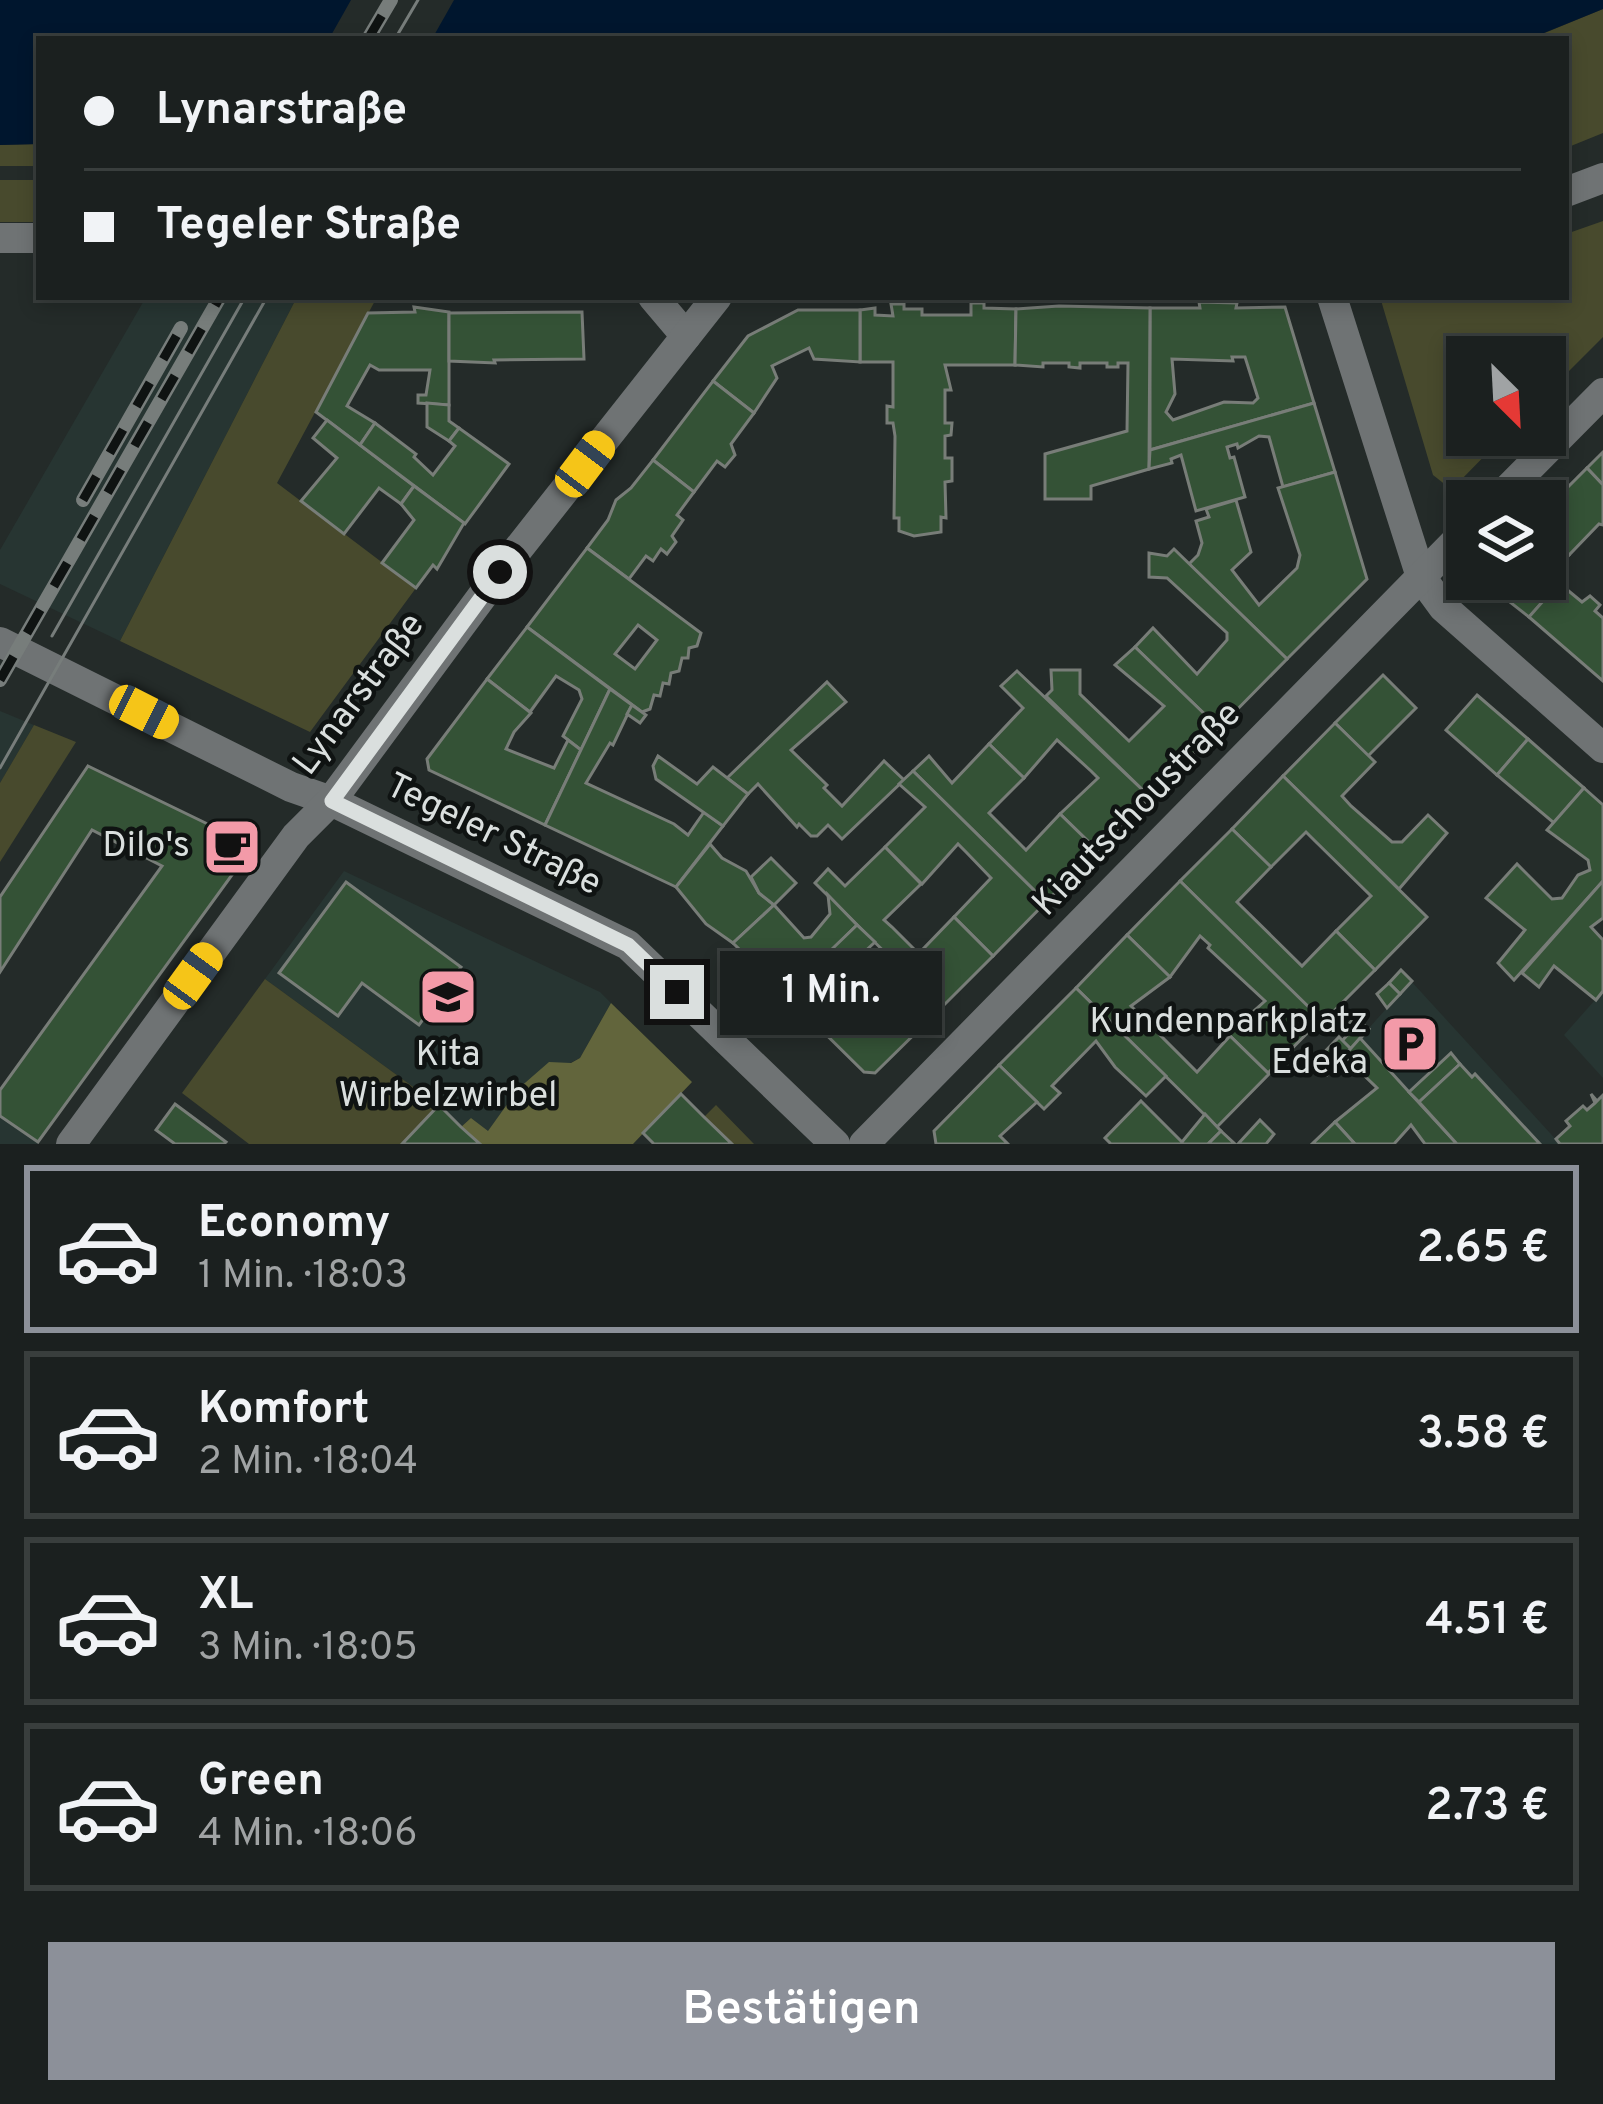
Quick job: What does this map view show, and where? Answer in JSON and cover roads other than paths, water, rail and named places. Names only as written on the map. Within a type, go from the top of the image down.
[{"type":"street","points":[[1569,191],[1603,178]]},
{"type":"street","points":[[0,238],[36,238]]},
{"type":"street","points":[[656,300],[686,336]]},
{"type":"street","name":"Lynarstraße","points":[[71,1144],[296,836],[332,801],[500,572],[715,300]]},
{"type":"street","points":[[1333,300],[1421,577],[1443,607],[1603,748]]},
{"type":"street","points":[[1517,480],[1603,393]]},
{"type":"street","name":"Kiautschoustraße","points":[[864,1144],[1446,551]]},
{"type":"street","name":"Tegeler Straße","points":[[0,642],[291,787],[332,801],[628,945],[836,1144]]},
{"type":"water","points":[[0,0],[1603,0],[1603,9],[1536,36],[36,36],[36,144],[0,145]]},
{"type":"tram line","points":[[397,36],[418,0]]},
{"type":"tram line","points":[[52,636],[243,300]]},
{"type":"tram line","points":[[0,768],[265,300]]},
{"type":"railway","points":[[370,36],[391,0]]},
{"type":"railway","points":[[0,680],[218,300]]},
{"type":"railway","points":[[83,500],[181,328]]},
{"type":"place","name":"Dilo's","points":[[232,847]]},
{"type":"place","name":"Kita Wirbelzwirbel","points":[[448,997]]},
{"type":"place","name":"Kundenparkplatz Edeka","points":[[1410,1044]]}]
